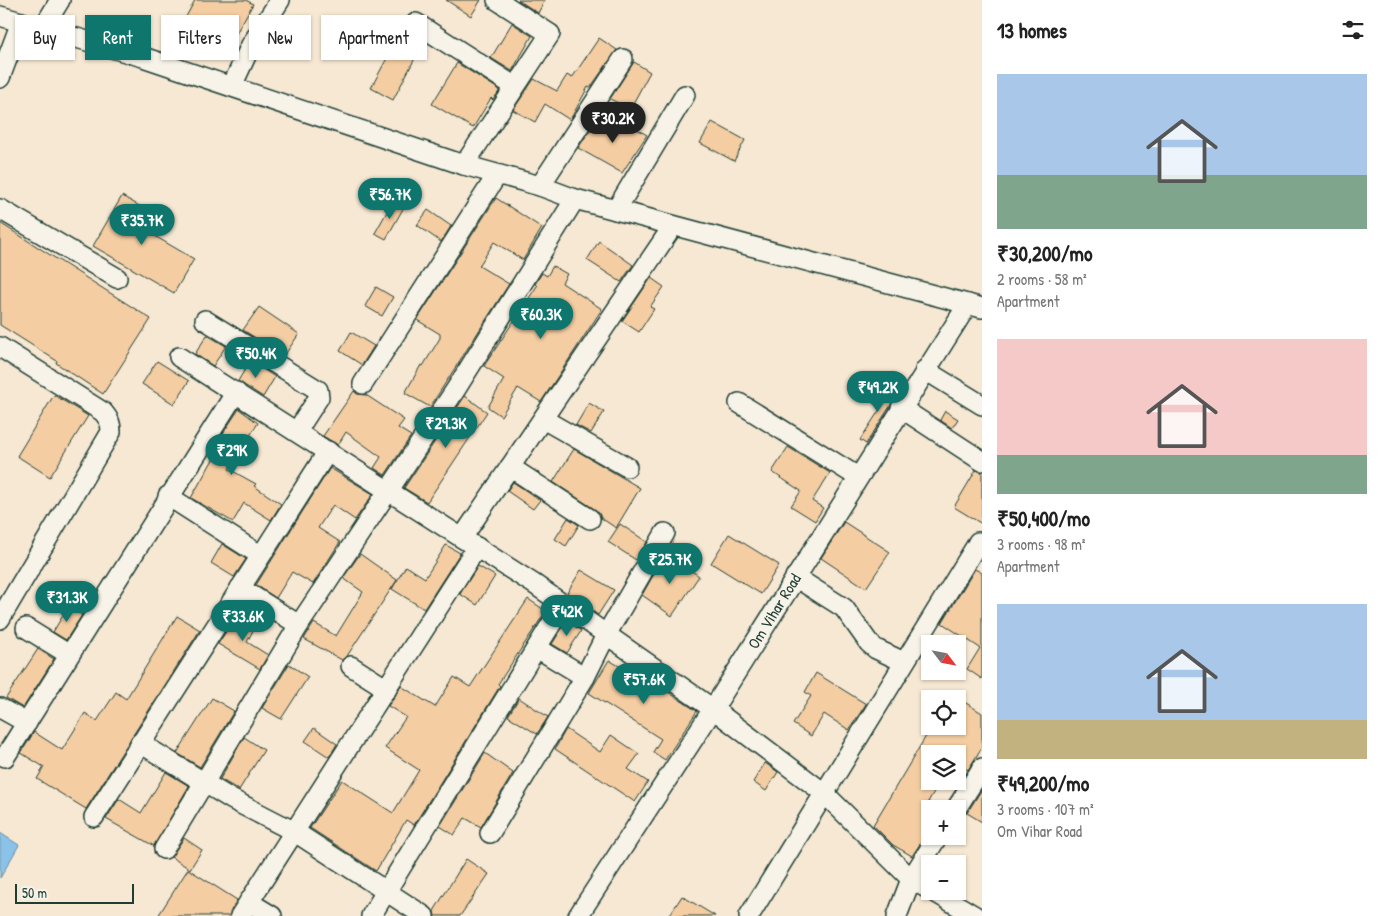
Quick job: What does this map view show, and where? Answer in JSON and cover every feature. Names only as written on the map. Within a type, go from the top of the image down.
[{"type":"street","points":[[51,15],[60,0]]},
{"type":"street","points":[[232,86],[251,45],[280,0]]},
{"type":"street","points":[[464,165],[514,86],[550,34],[497,0]]},
{"type":"street","points":[[0,16],[15,20]]},
{"type":"street","points":[[427,30],[514,86]]},
{"type":"street","points":[[0,78],[15,36]]},
{"type":"street","points":[[75,38],[232,86],[496,176],[540,186],[575,199],[673,226],[975,306]]},
{"type":"street","points":[[540,186],[622,59]]},
{"type":"street","points":[[616,210],[685,95]]},
{"type":"street","points":[[363,384],[496,176]]},
{"type":"street","points":[[164,849],[299,625],[386,491],[456,389],[575,199]]},
{"type":"street","points":[[0,209],[117,278]]},
{"type":"street","points":[[272,916],[245,909],[387,689],[510,467],[673,226]]},
{"type":"street","name":"Om Vihar Road","points":[[578,916],[796,577],[925,370],[975,306]]},
{"type":"street","points":[[205,320],[318,390],[319,397],[297,430]]},
{"type":"street","points":[[0,347],[103,412],[111,425],[110,432],[84,481],[0,620]]},
{"type":"street","points":[[179,357],[328,450],[386,491],[470,542],[712,709],[824,793],[911,879],[921,884]]},
{"type":"street","points":[[925,370],[982,405]]},
{"type":"street","points":[[5,757],[68,654],[236,392]]},
{"type":"street","points":[[739,404],[858,477]]},
{"type":"street","points":[[901,408],[982,461]]},
{"type":"street","points":[[542,419],[627,467]]},
{"type":"street","points":[[94,817],[328,450]]},
{"type":"street","points":[[510,467],[590,519]]},
{"type":"street","points":[[168,496],[260,555]]},
{"type":"street","points":[[490,833],[585,677],[606,635],[665,533]]},
{"type":"street","points":[[749,916],[978,542],[982,542]]},
{"type":"street","points":[[796,577],[844,608],[869,643],[876,649],[904,662]]},
{"type":"street","points":[[240,588],[299,625]]},
{"type":"street","points":[[370,916],[387,892],[563,605]]},
{"type":"street","points":[[26,628],[68,654]]},
{"type":"street","points":[[537,648],[585,677]]},
{"type":"street","points":[[351,666],[387,689]]},
{"type":"street","points":[[0,708],[27,723]]},
{"type":"street","points":[[140,743],[204,782],[295,832],[424,916]]},
{"type":"street","points":[[962,800],[982,768]]},
{"type":"street","points":[[897,916],[911,879],[932,845]]},
{"type":"street","points":[[948,900],[975,916]]},
{"type":"water","points":[[0,833],[19,845],[0,878]]},
{"type":"building","points":[[195,0],[246,0],[253,4],[239,28],[239,15],[187,15]]},
{"type":"building","points":[[446,0],[481,0],[471,16]]},
{"type":"building","points":[[518,0],[545,0],[538,13]]},
{"type":"building","points":[[512,23],[532,36],[512,71],[491,58]]},
{"type":"building","points":[[599,38],[617,50],[590,88],[588,87],[570,120],[545,104],[535,122],[513,110],[534,79],[557,91],[567,75],[572,78]]},
{"type":"building","points":[[386,60],[414,60],[393,100],[371,88]]},
{"type":"building","points":[[634,62],[650,72],[630,109],[610,99]]},
{"type":"building","points":[[457,63],[500,90],[493,100],[491,98],[473,128],[432,104]]},
{"type":"building","points":[[597,120],[617,133],[624,121],[647,135],[622,173],[578,148]]},
{"type":"building","points":[[712,122],[745,140],[734,161],[700,143]]},
{"type":"building","points":[[122,196],[162,219],[153,235],[194,259],[174,293],[93,246]]},
{"type":"building","points":[[496,198],[542,228],[523,260],[494,242],[479,266],[509,284],[430,407],[405,393],[421,365],[423,366],[440,338],[440,334],[417,320]]},
{"type":"building","points":[[393,201],[404,207],[386,239],[375,233]]},
{"type":"building","points":[[428,210],[451,226],[441,242],[417,225]]},
{"type":"building","points":[[0,223],[151,319],[103,394],[56,363],[57,361],[0,325]]},
{"type":"building","points":[[599,241],[633,265],[621,282],[587,260]]},
{"type":"building","points":[[553,266],[567,274],[562,283],[602,309],[541,402],[518,388],[501,416],[488,407],[504,379],[484,366],[537,286],[535,284],[542,273],[547,276]]},
{"type":"building","points":[[651,278],[664,287],[650,307],[654,309],[639,332],[622,321]]},
{"type":"building","points":[[376,287],[393,297],[382,316],[365,306]]},
{"type":"building","points":[[259,307],[299,334],[284,356],[243,330]]},
{"type":"building","points":[[351,332],[374,346],[362,365],[340,351]]},
{"type":"building","points":[[207,335],[226,346],[213,366],[195,354]]},
{"type":"building","points":[[157,361],[189,381],[174,404],[142,384]]},
{"type":"building","points":[[250,361],[275,377],[263,397],[238,381]]},
{"type":"building","points":[[879,389],[894,400],[866,444],[860,440],[880,409],[871,401]]},
{"type":"building","points":[[354,391],[357,394],[366,395],[404,420],[398,428],[411,436],[385,475],[374,468],[381,457],[346,432],[338,445],[323,436]]},
{"type":"building","points":[[54,395],[88,416],[50,477],[17,456]]},
{"type":"building","points":[[465,396],[487,412],[427,502],[404,488]]},
{"type":"building","points":[[589,403],[604,412],[591,433],[576,425]]},
{"type":"building","points":[[239,409],[258,423],[229,469],[256,484],[254,486],[281,504],[271,520],[244,503],[233,522],[191,498],[215,456],[210,453]]},
{"type":"building","points":[[945,411],[958,419],[952,428],[940,420]]},
{"type":"building","points":[[788,447],[830,473],[812,501],[823,508],[815,521],[791,506],[801,491],[772,472]]},
{"type":"building","points":[[574,449],[640,488],[616,528],[601,518],[596,510],[553,482]]},
{"type":"building","points":[[330,468],[373,494],[355,520],[333,505],[318,528],[340,542],[313,584],[292,572],[276,598],[256,585]]},
{"type":"building","points":[[976,470],[982,472],[982,524],[954,507]]},
{"type":"building","points":[[513,482],[540,500],[533,509],[507,491]]},
{"type":"building","points":[[568,518],[579,525],[566,546],[555,539]]},
{"type":"building","points":[[844,522],[890,552],[866,588],[821,558]]},
{"type":"building","points":[[620,524],[647,542],[636,560],[608,542]]},
{"type":"building","points":[[729,534],[779,565],[761,594],[711,563]]},
{"type":"building","points":[[222,544],[246,559],[234,577],[211,563]]},
{"type":"building","points":[[446,545],[460,553],[424,609],[392,589],[406,566],[425,578]]},
{"type":"building","points":[[666,553],[699,576],[672,616],[642,595]]},
{"type":"building","points":[[360,554],[397,580],[347,656],[342,660],[304,639],[314,623],[336,636],[363,592],[343,578]]},
{"type":"building","points":[[478,566],[495,576],[477,605],[460,594]]},
{"type":"building","points":[[975,569],[982,573],[982,679],[967,669],[980,648],[966,639],[966,635],[960,635],[942,623]]},
{"type":"building","points":[[581,570],[614,590],[598,615],[567,593]]},
{"type":"building","points":[[528,599],[546,611],[498,684],[500,686],[414,825],[406,820],[376,871],[310,828],[342,780],[393,813],[419,770],[385,748],[406,717],[388,706],[401,686],[435,707],[454,677],[470,687]]},
{"type":"building","points":[[68,607],[82,615],[66,640],[53,632]]},
{"type":"building","points":[[237,615],[256,625],[247,642],[268,655],[260,669],[218,644]]},
{"type":"building","points":[[177,616],[200,630],[86,809],[37,779],[44,767],[21,753],[34,732],[62,750],[85,713],[97,721],[116,692],[126,699]]},
{"type":"building","points":[[567,621],[581,631],[567,653],[552,644]]},
{"type":"building","points":[[38,649],[54,659],[23,708],[6,698]]},
{"type":"building","points":[[609,660],[629,672],[631,668],[697,711],[665,760],[653,752],[661,739],[589,693]]},
{"type":"building","points":[[289,664],[308,677],[281,719],[262,708]]},
{"type":"building","points":[[816,673],[866,704],[849,730],[824,714],[811,736],[793,724],[811,696],[805,692]]},
{"type":"building","points":[[212,698],[234,711],[200,767],[177,753]]},
{"type":"building","points":[[519,698],[548,717],[537,734],[508,716]]},
{"type":"building","points":[[966,703],[982,713],[982,747],[968,770],[966,769],[966,745],[921,745],[921,790],[935,790],[929,800],[921,800],[921,842],[912,856],[893,845],[873,825],[927,735],[966,735]]},
{"type":"building","points":[[314,728],[337,744],[329,757],[305,741]]},
{"type":"building","points":[[566,729],[600,752],[611,735],[639,754],[628,769],[648,782],[635,802],[555,749]]},
{"type":"building","points":[[244,737],[264,750],[239,790],[220,779]]},
{"type":"building","points":[[485,753],[513,773],[481,827],[465,818],[454,835],[440,826]]},
{"type":"building","points":[[765,763],[778,772],[766,791],[753,782]]},
{"type":"building","points":[[166,772],[189,786],[154,846],[106,819],[119,799],[141,813]]},
{"type":"building","points":[[982,789],[982,822],[967,813]]},
{"type":"building","points":[[184,838],[202,850],[190,869],[171,857]]},
{"type":"building","points":[[466,859],[489,874],[460,916],[435,916],[434,911]]},
{"type":"building","points":[[188,869],[237,900],[229,916],[158,916]]},
{"type":"building","points":[[682,896],[715,916],[669,916]]}]
